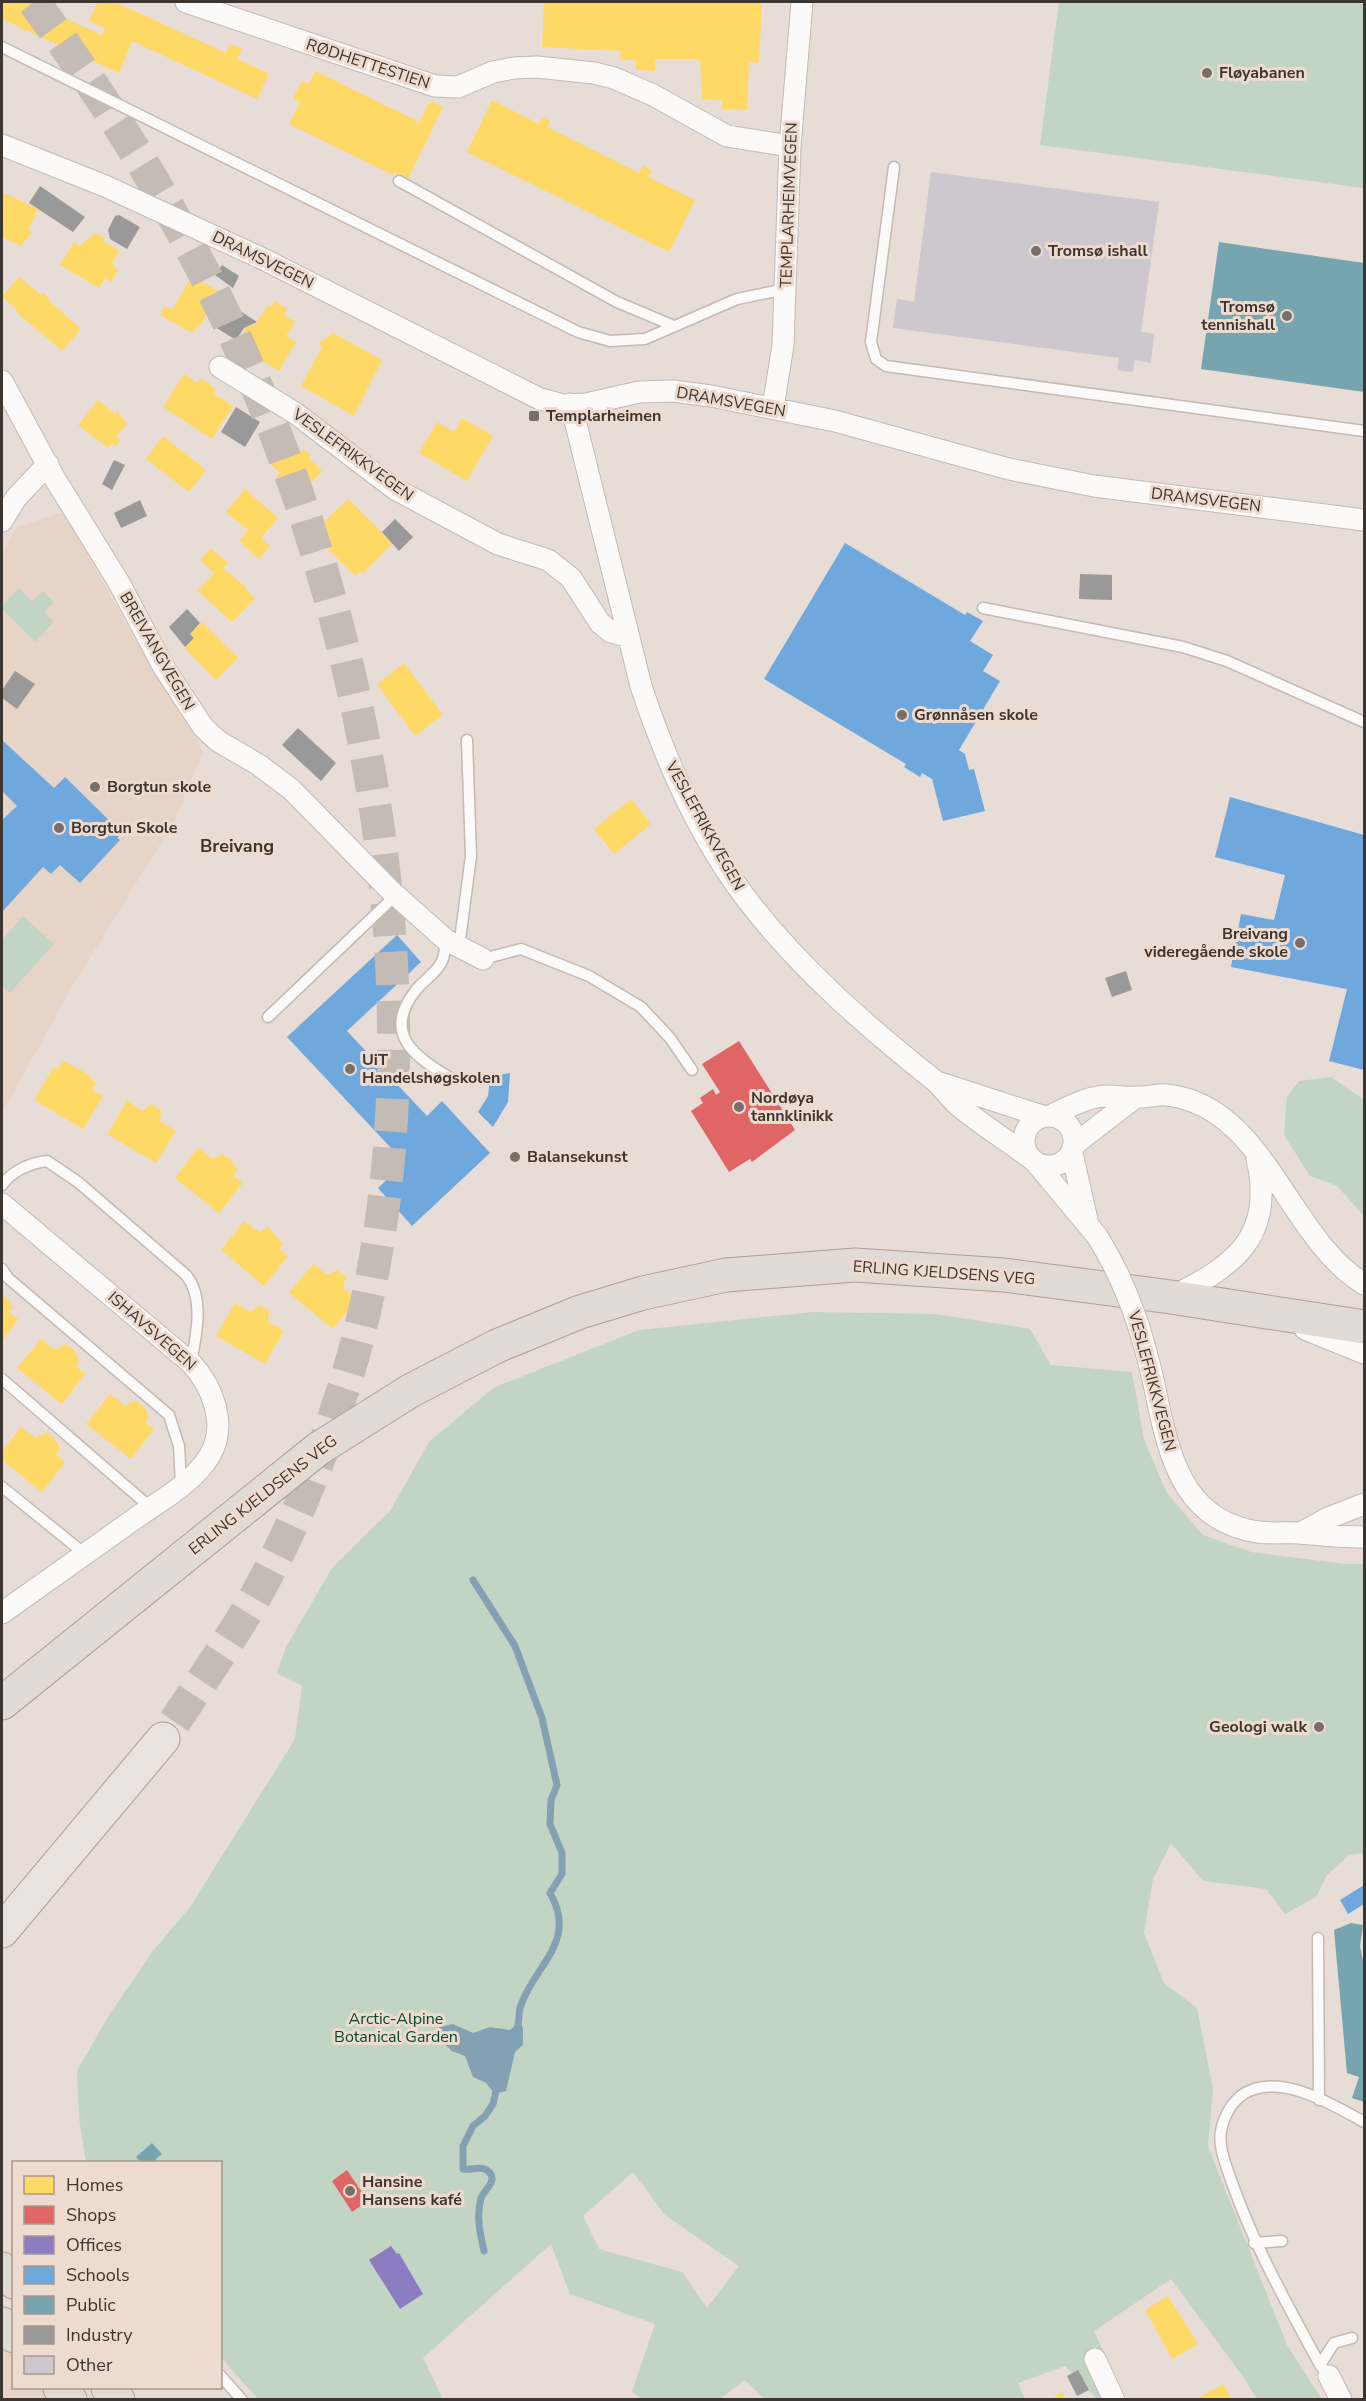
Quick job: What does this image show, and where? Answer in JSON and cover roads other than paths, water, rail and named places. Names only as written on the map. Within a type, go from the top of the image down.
[{"type":"highway","name":"ERLING KJELDSENS VEG","points":[[2,1703],[318,1449],[420,1386],[497,1346],[579,1312],[643,1293],[726,1275],[855,1265],[1004,1275],[1171,1297],[1365,1327]]},
{"type":"main road","points":[[2,1931],[163,1739]]},
{"type":"street","name":"RØDHETTESTIEN","points":[[186,2],[435,86],[458,87],[493,72],[514,68],[567,69],[614,78],[728,136],[790,146]]},
{"type":"street","name":"TEMPLARHEIMVEGEN","points":[[772,408],[783,345],[790,146],[802,2]]},
{"type":"street","name":"DRAMSVEGEN","points":[[2,145],[105,186],[261,258],[540,399],[571,404],[639,392],[673,391],[835,421],[1009,469],[1094,486],[1365,520]]},
{"type":"street","name":"VESLEFRIKKVEGEN","points":[[220,367],[295,413],[395,489],[498,544],[548,560],[571,578],[600,623],[611,632],[629,637]]},
{"type":"street","name":"BREIVANGVEGEN","points":[[2,381],[48,464],[107,562],[168,675],[203,727],[218,741],[259,765],[291,789],[396,895],[453,943],[483,959]]},
{"type":"street","name":"VESLEFRIKKVEGEN","points":[[571,404],[641,686],[666,756],[725,867],[744,895],[773,932],[851,1010],[897,1052],[936,1082],[960,1106],[1033,1160],[1092,1230],[1109,1255],[1136,1313],[1168,1448],[1185,1487],[1208,1513],[1226,1524],[1244,1530],[1301,1533],[1332,1538],[1365,1537]]},
{"type":"street","points":[[2,521],[16,498],[48,464]]},
{"type":"street","name":"VESLEFRIKKVEGEN","points":[[936,1082],[1047,1116]]},
{"type":"street","points":[[1136,1097],[1073,1148],[1056,1166],[1033,1160],[1023,1138],[1026,1128],[1080,1102],[1105,1096],[1167,1095],[1199,1104],[1230,1123],[1255,1149],[1319,1243],[1365,1284]]},
{"type":"street","points":[[1047,1116],[1069,1125],[1073,1148]]},
{"type":"street","name":"VESLEFRIKKVEGEN","points":[[1073,1148],[1092,1230]]},
{"type":"street","points":[[1171,1297],[1221,1271],[1247,1242],[1255,1228],[1263,1197],[1255,1149]]},
{"type":"street","name":"ISHAVSVEGEN","points":[[2,1204],[191,1362],[206,1379],[214,1397],[217,1415],[216,1434],[211,1454],[181,1484],[85,1554],[4,1607]]},
{"type":"street","points":[[1251,1310],[1365,1353]]},
{"type":"street","points":[[1301,1533],[1328,1518],[1365,1504]]},
{"type":"street","points":[[1095,2359],[1114,2400]]},
{"type":"street","points":[[1324,2371],[1341,2400]]},
{"type":"lane","points":[[2,47],[578,332],[610,340],[645,339],[737,299],[757,292],[786,289]]},
{"type":"lane","points":[[894,167],[871,342],[873,355],[879,363],[900,369],[1365,431]]},
{"type":"lane","points":[[399,181],[617,302],[674,326]]},
{"type":"lane","points":[[983,608],[1184,647],[1227,661],[1365,722]]},
{"type":"lane","points":[[452,1079],[420,1060],[410,1049],[404,1036],[401,1020],[405,1005],[441,963],[453,943],[471,856],[467,740]]},
{"type":"lane","points":[[268,1017],[396,895]]},
{"type":"lane","points":[[483,959],[521,949],[588,976],[641,1007],[670,1038],[692,1070]]},
{"type":"lane","points":[[2,1185],[7,1178],[33,1163],[47,1161],[78,1182],[186,1275],[194,1284],[197,1303],[191,1362]]},
{"type":"lane","points":[[2,1269],[8,1278],[169,1415],[179,1446],[181,1484]]},
{"type":"lane","points":[[2,1379],[150,1507]]},
{"type":"lane","points":[[2,1487],[85,1554]]},
{"type":"lane","points":[[1318,1938],[1319,2100]]},
{"type":"lane","points":[[1324,2371],[1254,2243],[1227,2167],[1221,2132],[1228,2112],[1237,2098],[1257,2087],[1275,2086],[1319,2100],[1365,2122]]},
{"type":"lane","points":[[1254,2243],[1282,2241]]},
{"type":"lane","points":[[1324,2371],[1334,2343],[1352,2338]]},
{"type":"lane","points":[[222,2377],[242,2400]]},
{"type":"water","points":[[519,2022],[523,2028],[523,2045],[515,2052],[506,2091],[495,2094],[486,2083],[473,2077],[465,2056],[452,2051],[436,2036],[439,2027],[453,2024],[473,2033],[490,2027],[510,2030]]},
{"type":"waterway","points":[[473,1580],[515,1646],[542,1718],[557,1785],[551,1800],[550,1824],[562,1853],[562,1874],[550,1893],[557,1910],[559,1925],[557,1939],[527,1991],[521,2005],[517,2029]]},
{"type":"waterway","points":[[484,2251],[479,2211],[481,2198],[491,2183],[492,2176],[487,2170],[481,2168],[463,2169],[463,2146],[473,2126],[485,2116],[493,2104],[497,2087]]},
{"type":"tunnel","points":[[34,2],[114,118],[186,239],[228,322],[280,445],[324,576],[358,713],[382,852],[393,993],[391,1133],[373,1269],[340,1399],[309,1485],[271,1568],[241,1621],[163,1739]]},
{"type":"place","name":"Fløyabanen","points":[[1207,73]]},
{"type":"place","name":"Tromsø ishall","points":[[1036,251]]},
{"type":"place","name":"Tromsø tennishall","points":[[1287,316]]},
{"type":"place","name":"Templarheimen","points":[[534,416]]},
{"type":"place","name":"Grønnåsen skole","points":[[902,715]]},
{"type":"place","name":"Borgtun skole","points":[[95,787]]},
{"type":"place","name":"Borgtun Skole","points":[[59,828]]},
{"type":"place","name":"Breivang videregående skole","points":[[1300,943]]},
{"type":"place","name":"UiT Handelshøgskolen","points":[[350,1069]]},
{"type":"place","name":"Nordøya tannklinikk","points":[[739,1107]]},
{"type":"place","name":"Balansekunst","points":[[515,1157]]},
{"type":"place","name":"Geologi walk","points":[[1319,1727]]},
{"type":"place","name":"Hansine Hansens kafé","points":[[350,2191]]},
{"type":"district","name":"Breivang","points":[[237,846]]},
{"type":"park label","name":"Arctic-Alpine Botanical Garden","points":[[396,2028]]}]
